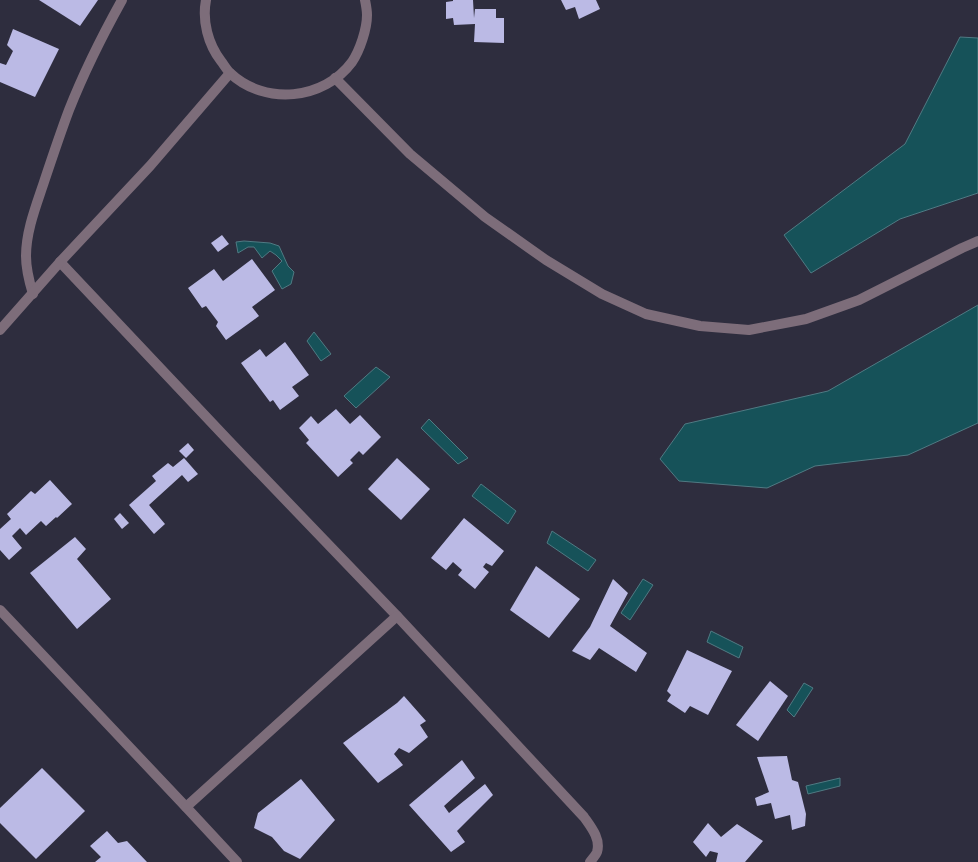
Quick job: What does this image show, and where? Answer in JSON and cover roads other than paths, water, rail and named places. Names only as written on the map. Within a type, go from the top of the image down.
[{"type":"street","points":[[33,294],[26,257],[31,223],[69,109],[87,68],[122,0]]},
{"type":"street","points":[[206,0],[205,28],[214,52],[230,73],[249,86],[270,94],[293,95],[316,90],[336,78],[352,61],[363,40],[367,17],[365,0]]},
{"type":"street","points":[[0,330],[60,262],[150,166],[230,73]]},
{"type":"street","points":[[336,78],[410,154],[485,217],[570,275],[602,294],[646,314],[700,326],[749,330],[806,319],[859,300],[978,241]]},
{"type":"street","points":[[60,262],[397,616],[584,817],[592,828],[598,842],[597,852],[590,862]]},
{"type":"street","points":[[0,610],[237,862]]},
{"type":"street","points":[[186,807],[397,616]]}]
